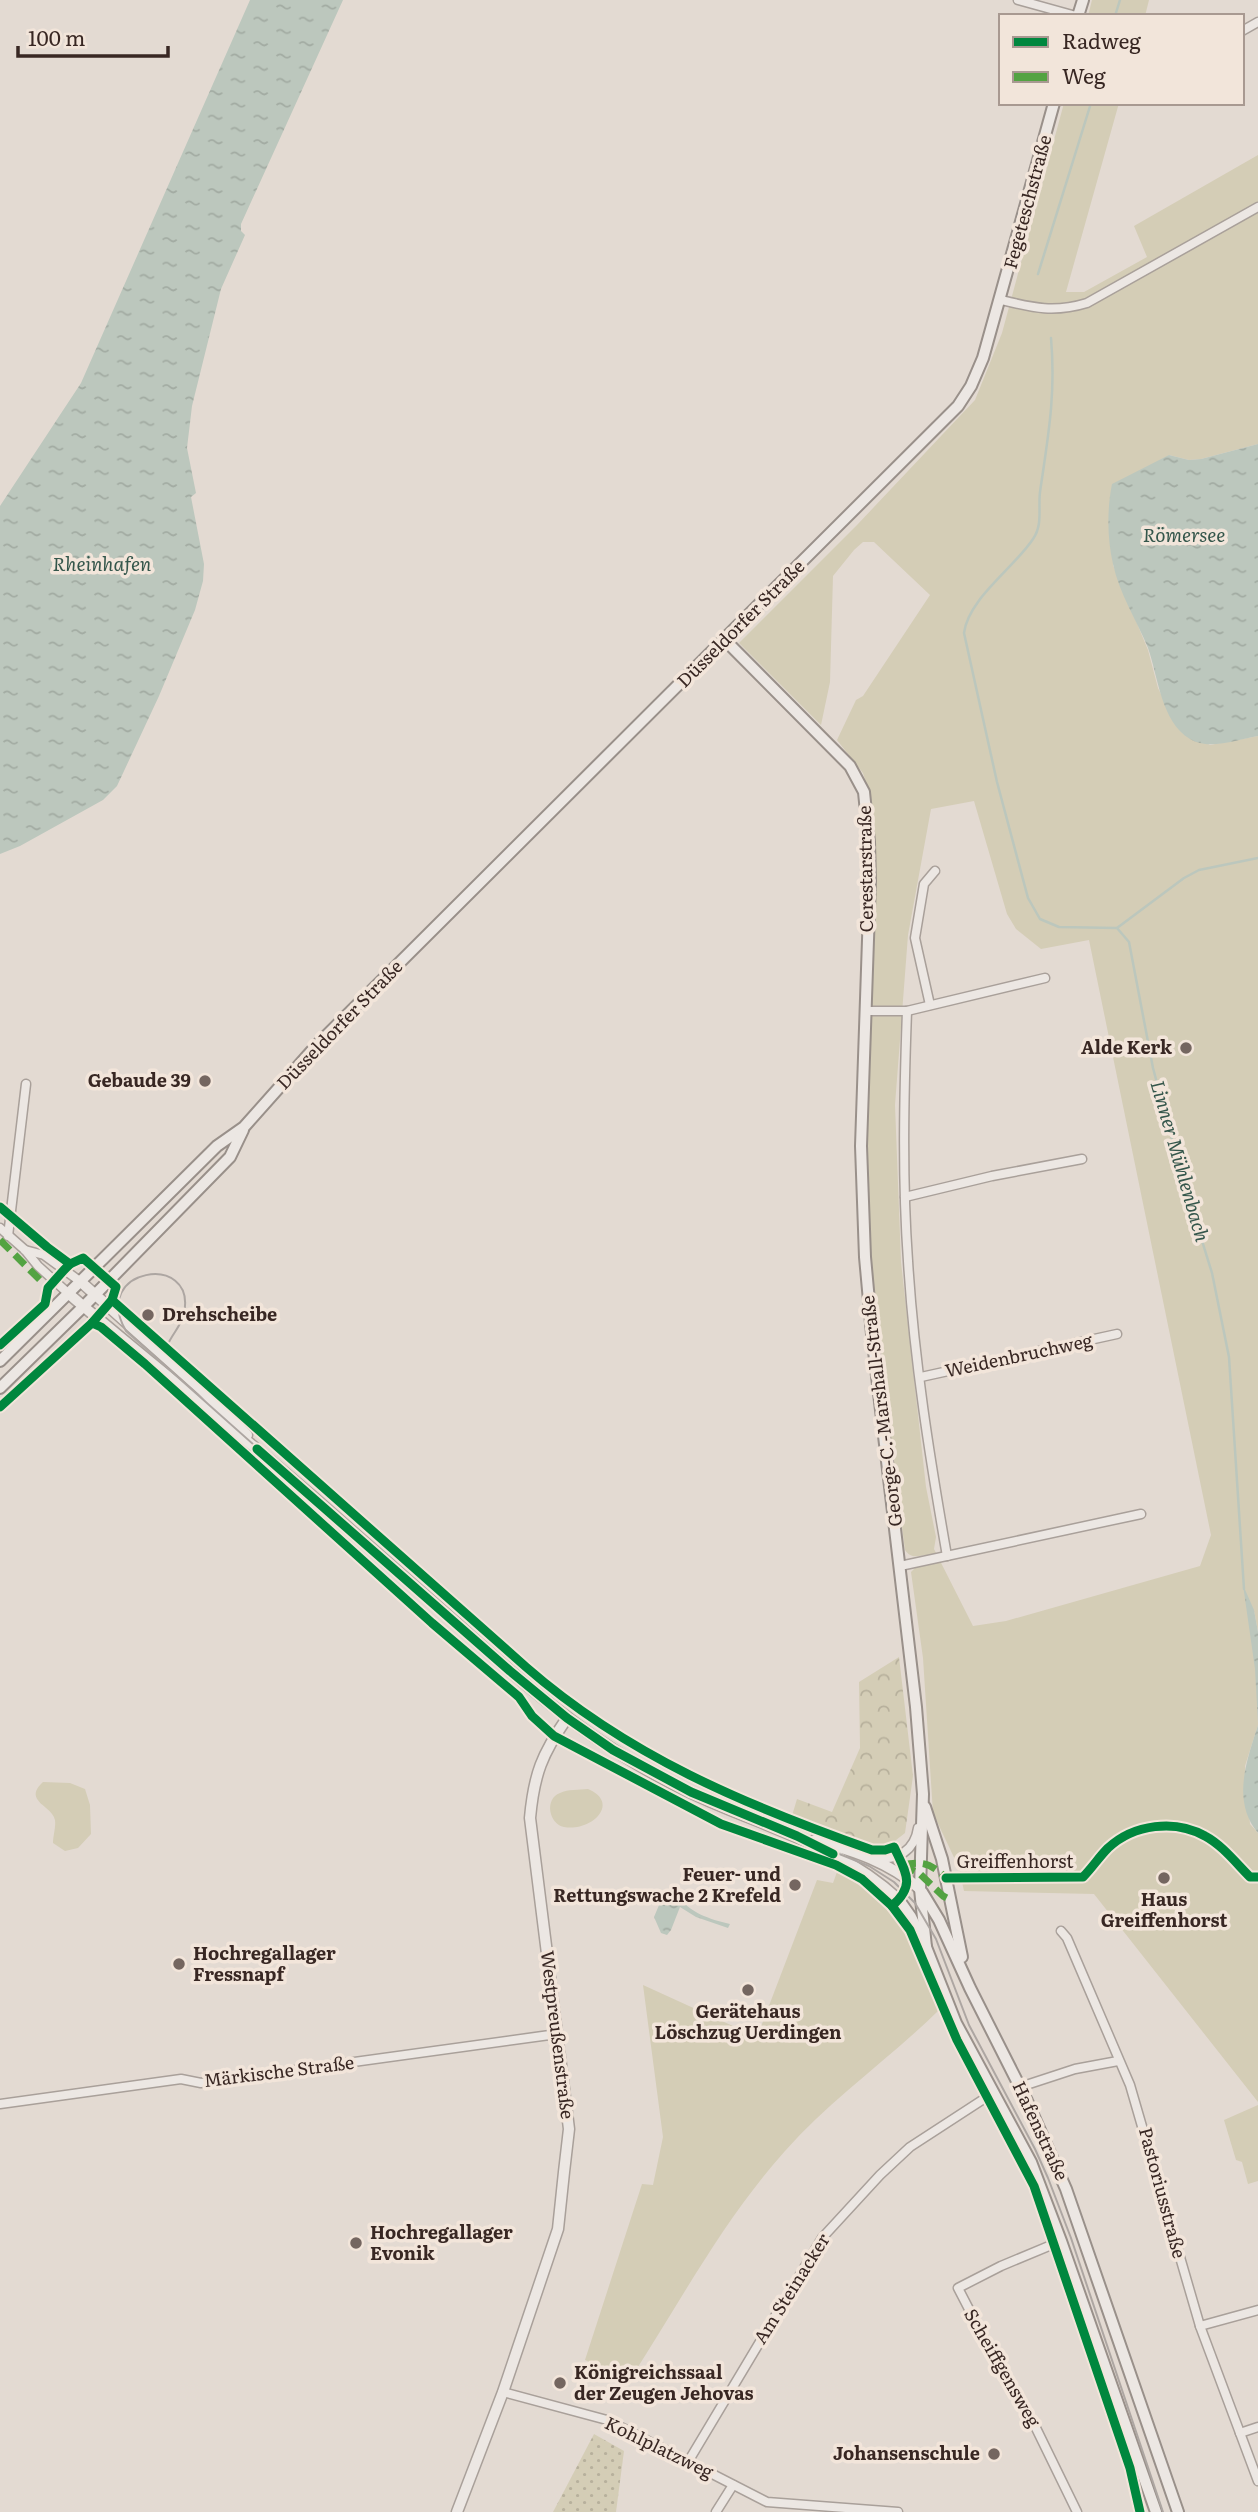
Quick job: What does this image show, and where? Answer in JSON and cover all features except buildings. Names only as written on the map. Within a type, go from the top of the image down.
[{"type":"main road","name":"Fegeteschstraße","points":[[1001,300],[1053,105]]},
{"type":"main road","name":"Düsseldorfer Straße","points":[[0,1362],[216,1146],[244,1127],[317,1045],[958,406],[971,386],[983,358],[1001,300]]},
{"type":"main road","name":"Cerestarstraße","points":[[726,640],[850,766],[859,781],[867,809],[870,881],[864,1026]]},
{"type":"main road","name":"George-C.-Marshall-Straße","points":[[864,1026],[861,1146],[865,1257],[916,1707],[923,1794],[917,1845],[926,1947]]},
{"type":"main road","name":"Düsseldorfer Straße","points":[[0,1388],[84,1307],[230,1157],[244,1127]]},
{"type":"main road","points":[[923,1794],[946,1878],[959,1948],[970,1988]]},
{"type":"main road","name":"Hafenstraße","points":[[920,1889],[939,1920],[1066,2189],[1178,2512]]},
{"type":"main road","name":"Hafenstraße","points":[[899,1900],[926,1947],[956,2023],[1031,2162],[1156,2512]]},
{"type":"street","points":[[1018,0],[1070,14]]},
{"type":"street","points":[[1001,300],[1051,310],[1087,303],[1258,207]]},
{"type":"street","points":[[930,1006],[915,938],[924,884],[934,871]]},
{"type":"street","points":[[865,1012],[907,1011],[1045,978]]},
{"type":"street","name":"Weidenbruchweg","points":[[907,1011],[903,1107],[908,1261],[921,1377],[947,1556]]},
{"type":"street","points":[[8,1236],[26,1084]]},
{"type":"street","points":[[905,1197],[992,1176],[1082,1159]]},
{"type":"street","name":"Hafenstraße","points":[[0,1228],[84,1307],[267,1456],[566,1718],[613,1749],[691,1792],[797,1836],[851,1864],[879,1882],[899,1900]]},
{"type":"street","name":"Hafenstraße","points":[[26,1250],[44,1255],[81,1282],[202,1390],[267,1456]]},
{"type":"street","name":"Weidenbruchweg","points":[[921,1377],[1117,1334]]},
{"type":"street","points":[[900,1566],[1141,1514]]},
{"type":"street","name":"Westpreußenstraße","points":[[457,2512],[503,2392],[558,2229],[569,2129],[530,1818],[538,1767],[566,1718]]},
{"type":"street","name":"Greiffenhorst","points":[[946,1878],[1083,1877],[1110,1846],[1139,1830],[1163,1825],[1185,1827],[1207,1836],[1250,1877],[1258,1877]]},
{"type":"street","name":"Hafenstraße","points":[[797,1836],[864,1855],[888,1865],[920,1889]]},
{"type":"street","points":[[864,1855],[888,1859],[917,1845],[932,1844],[939,1851]]},
{"type":"street","name":"Pastoriusstraße","points":[[1061,1931],[1067,1938],[1130,2085],[1200,2326],[1258,2481]]},
{"type":"street","name":"Märkische Straße","points":[[0,2104],[181,2079],[201,2083],[557,2034]]},
{"type":"street","points":[[1020,2087],[1075,2068],[1118,2061]]},
{"type":"street","name":"Am Steinacker","points":[[688,2462],[822,2238],[880,2175],[910,2147],[993,2093]]},
{"type":"street","name":"Scheiffgensweg","points":[[1061,2241],[1001,2266],[958,2288],[1035,2426],[1077,2512]]},
{"type":"street","points":[[1200,2326],[1258,2310]]},
{"type":"street","name":"Kohlplatzweg","points":[[503,2392],[607,2420],[767,2502],[898,2512]]},
{"type":"street","points":[[1240,2432],[1258,2427]]},
{"type":"street","name":"Kohlplatzweg","points":[[716,2512],[733,2485]]},
{"type":"green space","points":[[1092,0],[1149,0],[1146,14],[1088,14]]},
{"type":"green space","points":[[1063,105],[1118,105],[1066,292],[1084,292],[1147,257],[1134,226],[1258,155],[1258,444],[1201,459],[1189,460],[1169,455],[1113,565],[1148,650],[1158,688],[1177,727],[1210,745],[1258,736],[1258,1632],[1254,1610],[1258,1725],[1245,1766],[1250,1824],[1258,1833],[1258,2102],[1094,1894],[964,1891],[959,1868],[933,1813],[923,1658],[911,1572],[928,1555],[913,1556],[905,1550],[877,1333],[867,1198],[867,1084],[876,856],[870,796],[863,773],[837,740],[856,700],[863,696],[930,595],[874,542],[863,542],[854,550],[833,576],[830,682],[821,725],[739,643],[857,525],[975,400],[1002,333]],"holes":[[[974,801],[1007,914],[1016,929],[1041,949],[1089,940],[1211,1535],[1200,1566],[1006,1621],[973,1626],[934,1549],[936,1537],[926,1487],[901,1262],[895,1105],[908,935],[931,809]]]},
{"type":"green space","points":[[899,1657],[913,1776],[905,1833],[888,1846],[876,1850],[846,1842],[791,1819],[797,1799],[832,1812],[860,1748],[859,1682]]},
{"type":"green space","points":[[43,1782],[70,1783],[85,1789],[90,1805],[91,1834],[78,1848],[65,1851],[53,1843],[55,1820],[37,1799],[36,1794]]},
{"type":"green space","points":[[588,1789],[598,1795],[602,1802],[599,1815],[584,1825],[559,1825],[550,1811],[555,1796],[566,1791]]},
{"type":"green space","points":[[837,1872],[860,1886],[892,1914],[921,1966],[938,2011],[821,2114],[785,2151],[742,2205],[702,2263],[629,2381],[585,2360],[642,2184],[653,2185],[663,2137],[643,1985],[757,2037],[817,1880],[833,1883]]},
{"type":"green space","points":[[1258,2105],[1258,2181],[1248,2184],[1242,2162],[1236,2160],[1224,2120]]},
{"type":"green space","points":[[594,2434],[624,2451],[616,2512],[553,2512]]},
{"type":"water","name":"Rheinhafen","points":[[250,0],[343,0],[241,224],[241,231],[245,235],[221,289],[192,406],[187,448],[196,493],[191,497],[204,564],[203,581],[195,610],[117,786],[103,800],[20,846],[0,854],[0,506],[81,383]]},
{"type":"water","name":"Römersee","points":[[1258,444],[1258,736],[1206,744],[1190,739],[1173,722],[1162,698],[1148,648],[1119,586],[1109,534],[1112,484],[1169,455],[1189,460],[1201,459]]},
{"type":"water","points":[[1243,1585],[1254,1610],[1258,1632],[1258,1724],[1255,1669]]},
{"type":"water","points":[[1258,1725],[1258,1833],[1245,1808],[1243,1794],[1246,1766]]},
{"type":"water","points":[[670,1894],[677,1895],[701,1914],[730,1924],[728,1928],[696,1917],[680,1907],[671,1930],[667,1935],[661,1933],[654,1917],[662,1898]]},
{"type":"waterway","name":"Linner Mühlenbach","points":[[1116,14],[1120,0]]},
{"type":"waterway","name":"Linner Mühlenbach","points":[[1038,274],[1090,105]]},
{"type":"waterway","name":"Linner Mühlenbach","points":[[1051,338],[1052,397],[1038,528],[1025,550],[974,608],[964,633],[997,782],[1028,898],[1040,919],[1059,927],[1117,928],[1129,942],[1153,1068],[1181,1173],[1212,1273],[1229,1357],[1244,1589]]},
{"type":"waterway","points":[[1117,928],[1184,878],[1199,870],[1258,858]]},
{"type":"tram line","points":[[169,1342],[183,1317],[184,1293],[175,1281],[162,1275],[146,1275],[132,1281],[121,1293],[118,1310],[126,1331],[509,1672],[565,1718],[612,1750],[691,1794],[869,1866],[894,1882],[915,1903],[936,1939],[969,2025],[1048,2178],[1071,2238],[1163,2512]]},
{"type":"marked path","points":[[0,1240],[48,1288]]},
{"type":"marked path","points":[[902,1865],[926,1864],[946,1878]]},
{"type":"marked path","points":[[902,1865],[920,1874],[949,1899]]},
{"type":"cycle path","points":[[0,1207],[70,1264]]},
{"type":"cycle path","points":[[0,1345],[45,1304],[48,1288],[70,1264],[83,1258],[116,1287],[112,1300],[92,1323],[0,1407]]},
{"type":"cycle path","points":[[112,1300],[526,1667],[605,1727],[690,1775],[779,1815],[872,1850],[894,1847],[905,1872],[906,1885],[904,1892],[892,1906]]},
{"type":"cycle path","points":[[92,1323],[101,1327],[145,1364],[432,1623],[519,1697],[532,1716],[554,1736],[721,1824],[836,1865],[862,1879],[892,1906],[910,1930],[957,2040],[1034,2186],[1130,2468],[1140,2512]]},
{"type":"cycle path","points":[[257,1449],[567,1718],[613,1750],[691,1792],[833,1854]]},
{"type":"cycle path","points":[[946,1878],[1083,1877],[1118,1840],[1142,1829],[1168,1826],[1181,1827],[1205,1836],[1223,1849],[1250,1877],[1258,1877]]},
{"type":"place","name":"Alde Kerk","points":[[1186,1048]]},
{"type":"place","name":"Gebaude 39","points":[[205,1081]]},
{"type":"place","name":"Drehscheibe","points":[[148,1315]]},
{"type":"place","name":"Haus Greiffenhorst","points":[[1164,1878]]},
{"type":"place","name":"Feuer- und Rettungswache 2 Krefeld","points":[[795,1885]]},
{"type":"place","name":"Hochregallager Fressnapf","points":[[179,1964]]},
{"type":"place","name":"Gerätehaus Löschzug Uerdingen","points":[[748,1990]]},
{"type":"place","name":"Hochregallager Evonik","points":[[356,2243]]},
{"type":"place","name":"Königreichssaal der Zeugen Jehovas","points":[[560,2383]]},
{"type":"place","name":"Johansenschule","points":[[994,2454]]}]
